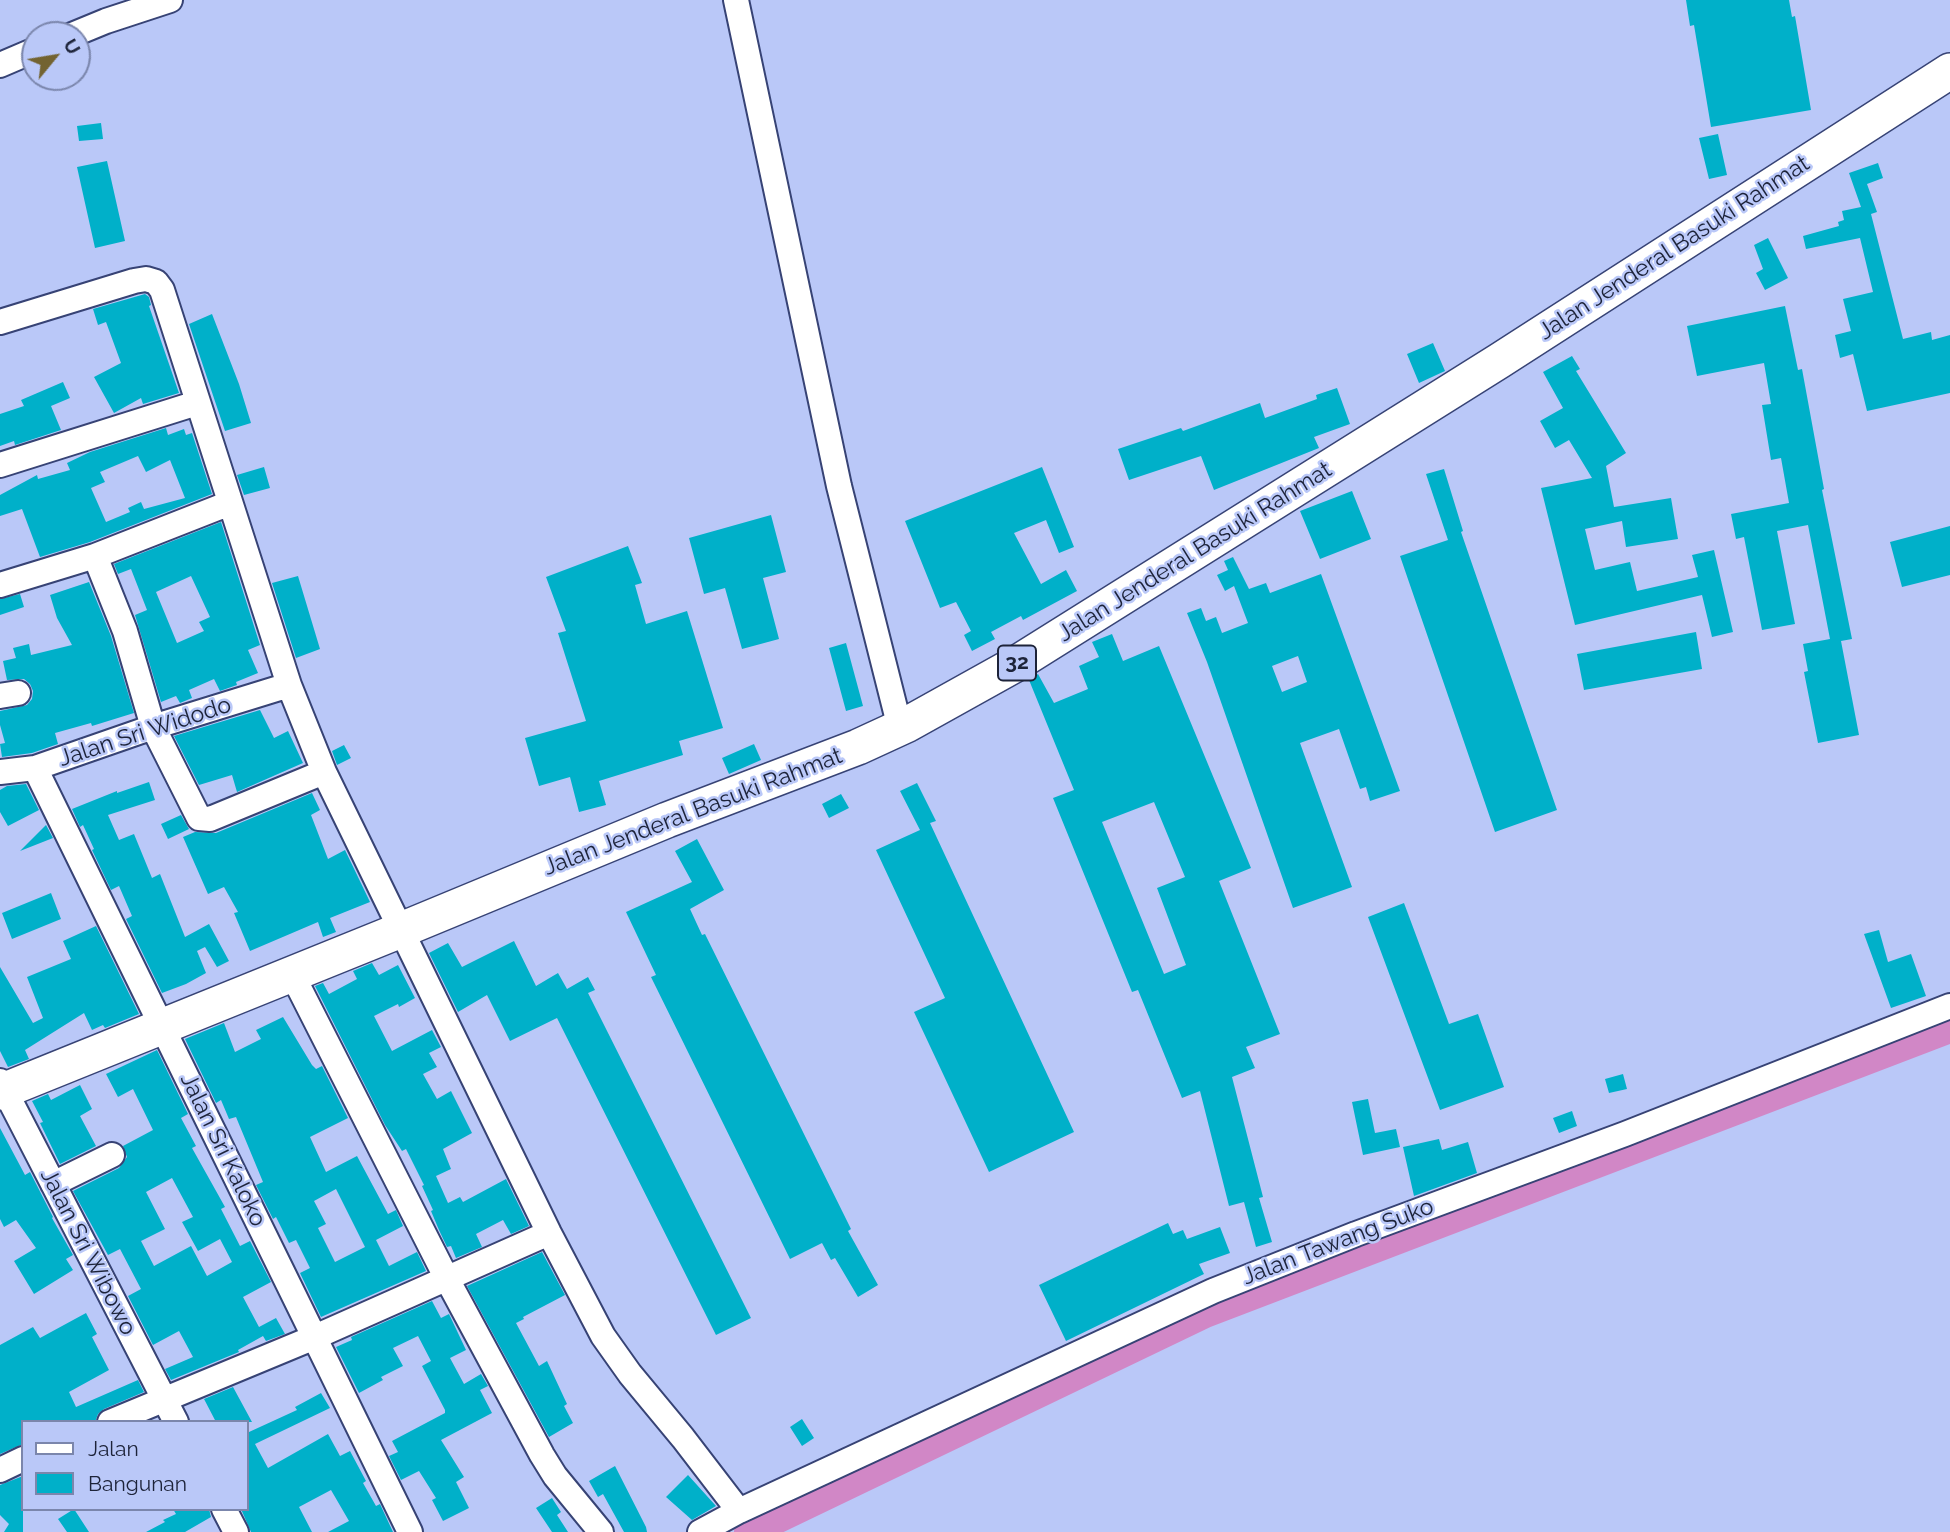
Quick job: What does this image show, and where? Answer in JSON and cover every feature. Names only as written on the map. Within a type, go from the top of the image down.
[{"type":"highway","name":"Jalan Jenderal Basuki Rahmat","points":[[2,1088],[162,1027],[667,820],[858,747],[900,728],[1014,665],[1387,431],[1950,71]]},
{"type":"street","points":[[91,27],[170,0]]},
{"type":"street","points":[[736,0],[839,486],[900,728]]},
{"type":"street","points":[[0,65],[21,56]]},
{"type":"street","points":[[0,322],[134,281],[146,279],[156,282],[162,290],[289,685],[324,772],[603,1336],[739,1511]]},
{"type":"street","points":[[0,465],[197,403]]},
{"type":"street","points":[[0,585],[95,556],[230,503]]},
{"type":"street","points":[[95,556],[125,631],[153,727],[199,818],[210,819],[324,772]]},
{"type":"street","name":"Jalan Sri Widodo","points":[[0,772],[36,768],[153,727],[289,685]]},
{"type":"street","name":"Jalan Sri Kaloko","points":[[36,768],[411,1532]]},
{"type":"street","points":[[292,974],[447,1279],[542,1455],[555,1476],[601,1532]]},
{"type":"street","name":"Jalan Tawang Suko","points":[[699,1532],[1213,1291],[1356,1234],[1625,1134],[1950,1006]]},
{"type":"street","name":"Jalan Sri Wibowo","points":[[2,1088],[175,1420]]},
{"type":"street","points":[[53,1184],[112,1155]]},
{"type":"street","points":[[115,1420],[218,1379],[550,1233]]},
{"type":"street","points":[[0,1470],[21,1460]]},
{"type":"street","points":[[224,1511],[236,1532]]},
{"type":"building","points":[[1686,0],[1789,0],[1792,17],[1795,16],[1811,110],[1711,127],[1694,25],[1690,26]]},
{"type":"building","points":[[101,123],[103,139],[79,141],[77,126]]},
{"type":"building","points":[[1718,134],[1727,175],[1709,179],[1699,138]]},
{"type":"building","points":[[107,161],[125,241],[95,248],[77,167]]},
{"type":"building","points":[[1878,163],[1883,178],[1867,184],[1877,212],[1871,214],[1903,339],[1931,332],[1932,340],[1950,335],[1950,393],[1867,411],[1853,354],[1840,358],[1835,335],[1851,331],[1843,299],[1873,292],[1860,238],[1806,249],[1803,236],[1839,226],[1838,222],[1844,220],[1842,211],[1861,207],[1849,173]]},
{"type":"building","points":[[1768,238],[1788,278],[1765,290],[1756,273],[1763,269],[1754,245]]},
{"type":"building","points":[[145,294],[149,297],[149,306],[179,393],[143,404],[141,398],[114,413],[94,377],[121,363],[106,322],[98,325],[93,309]]},
{"type":"building","points":[[1785,306],[1798,370],[1802,369],[1824,489],[1822,490],[1852,639],[1841,641],[1859,735],[1818,743],[1804,672],[1808,671],[1803,644],[1830,639],[1808,525],[1777,531],[1795,624],[1762,630],[1744,537],[1736,539],[1731,514],[1789,503],[1781,458],[1771,460],[1762,405],[1771,404],[1764,363],[1697,376],[1687,326]]},
{"type":"building","points":[[212,314],[251,423],[225,431],[189,324]]},
{"type":"building","points":[[1433,343],[1445,371],[1419,383],[1407,354]]},
{"type":"building","points":[[1572,356],[1580,369],[1576,371],[1626,453],[1606,466],[1614,507],[1671,498],[1678,539],[1626,547],[1622,521],[1585,529],[1595,570],[1630,562],[1637,591],[1698,577],[1692,555],[1714,550],[1733,632],[1712,637],[1702,595],[1575,625],[1541,488],[1592,478],[1569,440],[1555,448],[1540,421],[1563,408],[1543,372]]},
{"type":"building","points":[[63,382],[70,398],[51,406],[61,430],[15,445],[14,441],[0,446],[0,414],[24,406],[21,400]]},
{"type":"building","points":[[1337,388],[1350,424],[1314,437],[1319,448],[1214,490],[1201,456],[1129,480],[1118,449],[1181,428],[1183,431],[1260,403],[1265,418],[1317,399],[1316,395]]},
{"type":"building","points":[[166,428],[168,435],[184,429],[186,435],[192,433],[212,494],[90,542],[40,557],[22,509],[0,516],[0,495],[37,475],[38,479],[70,470],[67,463],[90,452]],"holes":[[[138,456],[146,472],[170,460],[185,498],[144,509],[141,502],[128,508],[130,512],[106,522],[91,488],[105,482],[100,472]]]},
{"type":"building","points":[[264,467],[270,488],[244,495],[237,475]]},
{"type":"building","points":[[1042,467],[1074,547],[1059,553],[1046,520],[1014,533],[1041,584],[1066,570],[1077,591],[1023,620],[1021,616],[991,632],[995,639],[972,651],[964,635],[971,631],[956,602],[940,608],[905,521]]},
{"type":"building","points":[[1444,469],[1463,531],[1461,532],[1557,810],[1495,832],[1400,556],[1448,540],[1426,474]]},
{"type":"building","points":[[1352,491],[1371,539],[1320,559],[1300,511]]},
{"type":"building","points":[[771,515],[786,572],[763,578],[779,639],[742,649],[725,588],[704,594],[689,538]]},
{"type":"building","points":[[221,522],[260,645],[248,650],[258,673],[220,691],[214,679],[189,690],[192,698],[180,703],[176,696],[161,702],[135,615],[147,610],[131,569],[118,574],[114,564]],"holes":[[[191,576],[210,617],[199,622],[204,631],[177,643],[156,592]]]},
{"type":"building","points":[[1950,526],[1950,575],[1902,587],[1890,542]]},
{"type":"building","points":[[628,546],[642,583],[635,585],[646,624],[687,611],[723,728],[679,741],[683,755],[599,781],[606,805],[579,812],[570,777],[539,786],[525,738],[586,721],[558,633],[566,631],[546,577]]},
{"type":"building","points":[[1233,557],[1249,589],[1266,583],[1270,593],[1321,574],[1400,791],[1370,801],[1366,787],[1360,789],[1339,729],[1300,743],[1352,887],[1293,908],[1207,662],[1187,613],[1201,608],[1206,621],[1216,617],[1222,633],[1248,623],[1234,586],[1225,591],[1217,575],[1228,570],[1224,561]],"holes":[[[1298,656],[1307,682],[1282,692],[1272,666]]]},
{"type":"building","points":[[298,576],[320,649],[296,658],[272,583]]},
{"type":"building","points":[[89,582],[111,636],[134,713],[92,726],[91,723],[55,733],[58,744],[32,753],[2,757],[0,744],[5,743],[0,725],[0,711],[27,705],[32,699],[33,691],[24,679],[7,680],[3,661],[16,658],[13,648],[29,644],[31,655],[72,645],[57,618],[50,595]]},
{"type":"building","points":[[20,594],[24,607],[0,615],[0,599]]},
{"type":"building","points":[[1696,632],[1702,669],[1584,690],[1577,654]]},
{"type":"building","points":[[1112,634],[1123,661],[1159,646],[1251,868],[1219,881],[1280,1034],[1246,1047],[1255,1068],[1232,1077],[1263,1197],[1259,1198],[1272,1242],[1256,1247],[1244,1202],[1229,1206],[1200,1091],[1182,1098],[1138,990],[1132,992],[1053,798],[1074,790],[1029,680],[1038,674],[1054,703],[1088,689],[1079,666],[1099,657],[1092,642]],"holes":[[[1154,802],[1185,877],[1157,888],[1186,965],[1164,974],[1102,822]]]},
{"type":"building","points":[[846,643],[863,706],[846,711],[829,648]]},
{"type":"building","points":[[260,710],[274,738],[288,731],[303,763],[237,792],[232,775],[199,785],[174,736]]},
{"type":"building","points":[[754,744],[761,760],[729,774],[722,758]]},
{"type":"building","points":[[344,745],[351,758],[337,765],[332,751]]},
{"type":"building","points":[[149,782],[155,800],[108,815],[119,840],[134,834],[152,878],[160,874],[185,937],[209,924],[229,961],[217,967],[205,947],[197,951],[206,973],[162,993],[126,919],[132,916],[119,886],[111,890],[83,825],[80,827],[72,809]]},
{"type":"building","points":[[917,783],[936,821],[930,823],[1074,1132],[989,1172],[914,1012],[945,998],[876,850],[920,830],[900,791]]},
{"type":"building","points":[[26,784],[39,810],[8,826],[0,812],[0,790],[7,786]]},
{"type":"building","points":[[312,793],[320,810],[311,815],[328,859],[345,850],[370,902],[330,918],[336,932],[323,937],[318,922],[250,951],[234,913],[238,912],[224,887],[208,894],[183,837],[195,832],[216,833]]},
{"type":"building","points":[[841,794],[849,808],[829,818],[822,804]]},
{"type":"building","points":[[181,815],[189,829],[168,839],[161,824]]},
{"type":"building","points":[[46,825],[53,838],[20,851]]},
{"type":"building","points":[[697,839],[724,890],[690,909],[702,935],[705,934],[851,1229],[848,1231],[878,1285],[858,1297],[835,1258],[831,1260],[822,1243],[790,1259],[651,977],[656,975],[626,912],[692,882],[675,851]]},
{"type":"building","points":[[51,893],[61,919],[12,939],[2,913]]},
{"type":"building","points":[[1404,903],[1449,1024],[1478,1014],[1504,1087],[1440,1110],[1368,917]]},
{"type":"building","points":[[96,926],[139,1014],[105,1028],[103,1025],[92,1030],[84,1013],[25,1050],[29,1059],[8,1067],[0,1051],[0,967],[33,1023],[43,1018],[27,977],[71,959],[63,941]]},
{"type":"building","points":[[1879,930],[1888,962],[1911,954],[1926,996],[1891,1008],[1864,934]]},
{"type":"building","points":[[514,941],[536,986],[558,973],[567,989],[588,977],[595,990],[588,993],[751,1318],[716,1335],[557,1018],[510,1041],[487,995],[458,1012],[429,953],[448,943],[462,967]]},
{"type":"building","points":[[372,963],[379,975],[398,965],[415,998],[374,1016],[392,1051],[432,1030],[441,1047],[429,1053],[437,1067],[423,1074],[437,1099],[451,1091],[472,1133],[443,1149],[451,1169],[436,1176],[448,1203],[460,1197],[463,1202],[506,1179],[529,1226],[511,1234],[503,1220],[476,1234],[482,1247],[456,1258],[439,1230],[422,1186],[424,1185],[406,1149],[402,1151],[385,1125],[315,986],[323,983],[329,994],[357,979],[353,971]]},
{"type":"building","points":[[283,1017],[312,1065],[316,1069],[322,1066],[348,1118],[310,1137],[326,1172],[357,1156],[388,1214],[396,1210],[403,1226],[376,1240],[389,1266],[417,1252],[426,1271],[321,1317],[300,1273],[310,1268],[296,1240],[289,1243],[276,1217],[273,1219],[256,1185],[263,1182],[236,1117],[229,1119],[221,1100],[216,1103],[185,1039],[224,1023],[235,1052],[261,1039],[256,1030]],"holes":[[[336,1189],[365,1247],[335,1262],[318,1228],[326,1224],[314,1201]]]},
{"type":"building","points":[[157,1050],[188,1114],[181,1118],[196,1146],[192,1148],[225,1207],[221,1209],[240,1246],[250,1241],[271,1282],[243,1297],[259,1327],[276,1318],[285,1334],[266,1341],[263,1336],[238,1350],[239,1352],[171,1380],[165,1369],[193,1357],[179,1331],[153,1345],[128,1296],[141,1289],[120,1249],[108,1255],[73,1191],[119,1168],[127,1157],[123,1146],[153,1130],[133,1089],[118,1097],[106,1074]],"holes":[[[172,1178],[193,1217],[182,1222],[198,1251],[220,1239],[232,1262],[207,1276],[191,1246],[154,1266],[141,1241],[165,1229],[146,1192]]]},
{"type":"building","points":[[1623,1074],[1627,1089],[1609,1093],[1605,1079]]},
{"type":"building","points":[[80,1085],[92,1109],[80,1116],[96,1146],[60,1164],[32,1101],[48,1094],[51,1100]]},
{"type":"building","points":[[1368,1099],[1375,1133],[1396,1129],[1400,1147],[1363,1155],[1352,1102]]},
{"type":"building","points":[[1572,1111],[1577,1126],[1559,1133],[1553,1118]]},
{"type":"building","points":[[0,1128],[25,1175],[30,1172],[73,1255],[66,1259],[73,1270],[34,1294],[14,1261],[36,1248],[16,1220],[4,1227],[0,1219]]},
{"type":"building","points":[[1439,1139],[1442,1150],[1468,1142],[1477,1173],[1414,1196],[1403,1147]]},
{"type":"building","points":[[1168,1223],[1173,1234],[1183,1230],[1187,1239],[1220,1227],[1230,1253],[1199,1264],[1204,1274],[1066,1341],[1039,1285]]},
{"type":"building","points":[[542,1252],[565,1295],[516,1323],[539,1366],[547,1361],[573,1423],[549,1437],[467,1286]]},
{"type":"building","points":[[432,1301],[441,1318],[449,1314],[466,1350],[450,1358],[464,1384],[481,1374],[488,1386],[480,1390],[492,1413],[441,1440],[464,1477],[456,1482],[469,1508],[443,1521],[432,1500],[436,1498],[419,1471],[401,1480],[389,1456],[398,1452],[392,1441],[445,1413],[422,1366],[431,1361],[418,1336],[393,1348],[403,1366],[381,1377],[383,1380],[359,1393],[336,1347],[352,1340],[351,1337]]},
{"type":"building","points":[[86,1313],[97,1334],[92,1337],[109,1370],[69,1392],[76,1407],[138,1380],[144,1392],[104,1409],[96,1420],[21,1420],[21,1445],[0,1454],[0,1345],[33,1327],[40,1338]]},
{"type":"building","points":[[233,1387],[252,1422],[215,1420],[204,1399]]},
{"type":"building","points":[[321,1393],[330,1408],[255,1444],[268,1468],[328,1434],[340,1456],[350,1451],[366,1481],[363,1483],[376,1506],[380,1504],[393,1532],[328,1532],[349,1521],[331,1490],[299,1507],[312,1532],[251,1532],[242,1511],[248,1511],[248,1430],[249,1432],[297,1410],[295,1407]]},
{"type":"building","points":[[802,1419],[814,1438],[802,1446],[790,1427]]},
{"type":"building","points":[[615,1466],[647,1532],[624,1532],[603,1494],[598,1497],[589,1481]]},
{"type":"building","points":[[688,1475],[716,1506],[692,1520],[666,1497]]},
{"type":"building","points":[[21,1477],[23,1532],[4,1532],[9,1524],[0,1515],[0,1485]]},
{"type":"building","points":[[552,1498],[561,1512],[557,1515],[568,1532],[552,1532],[536,1508]]},
{"type":"building","points":[[75,1511],[89,1532],[67,1532],[58,1519]]},
{"type":"building","points":[[174,1511],[210,1511],[211,1517],[185,1532],[146,1532],[176,1514]]},
{"type":"waterway","points":[[749,1532],[1205,1313],[1950,1028]]}]
